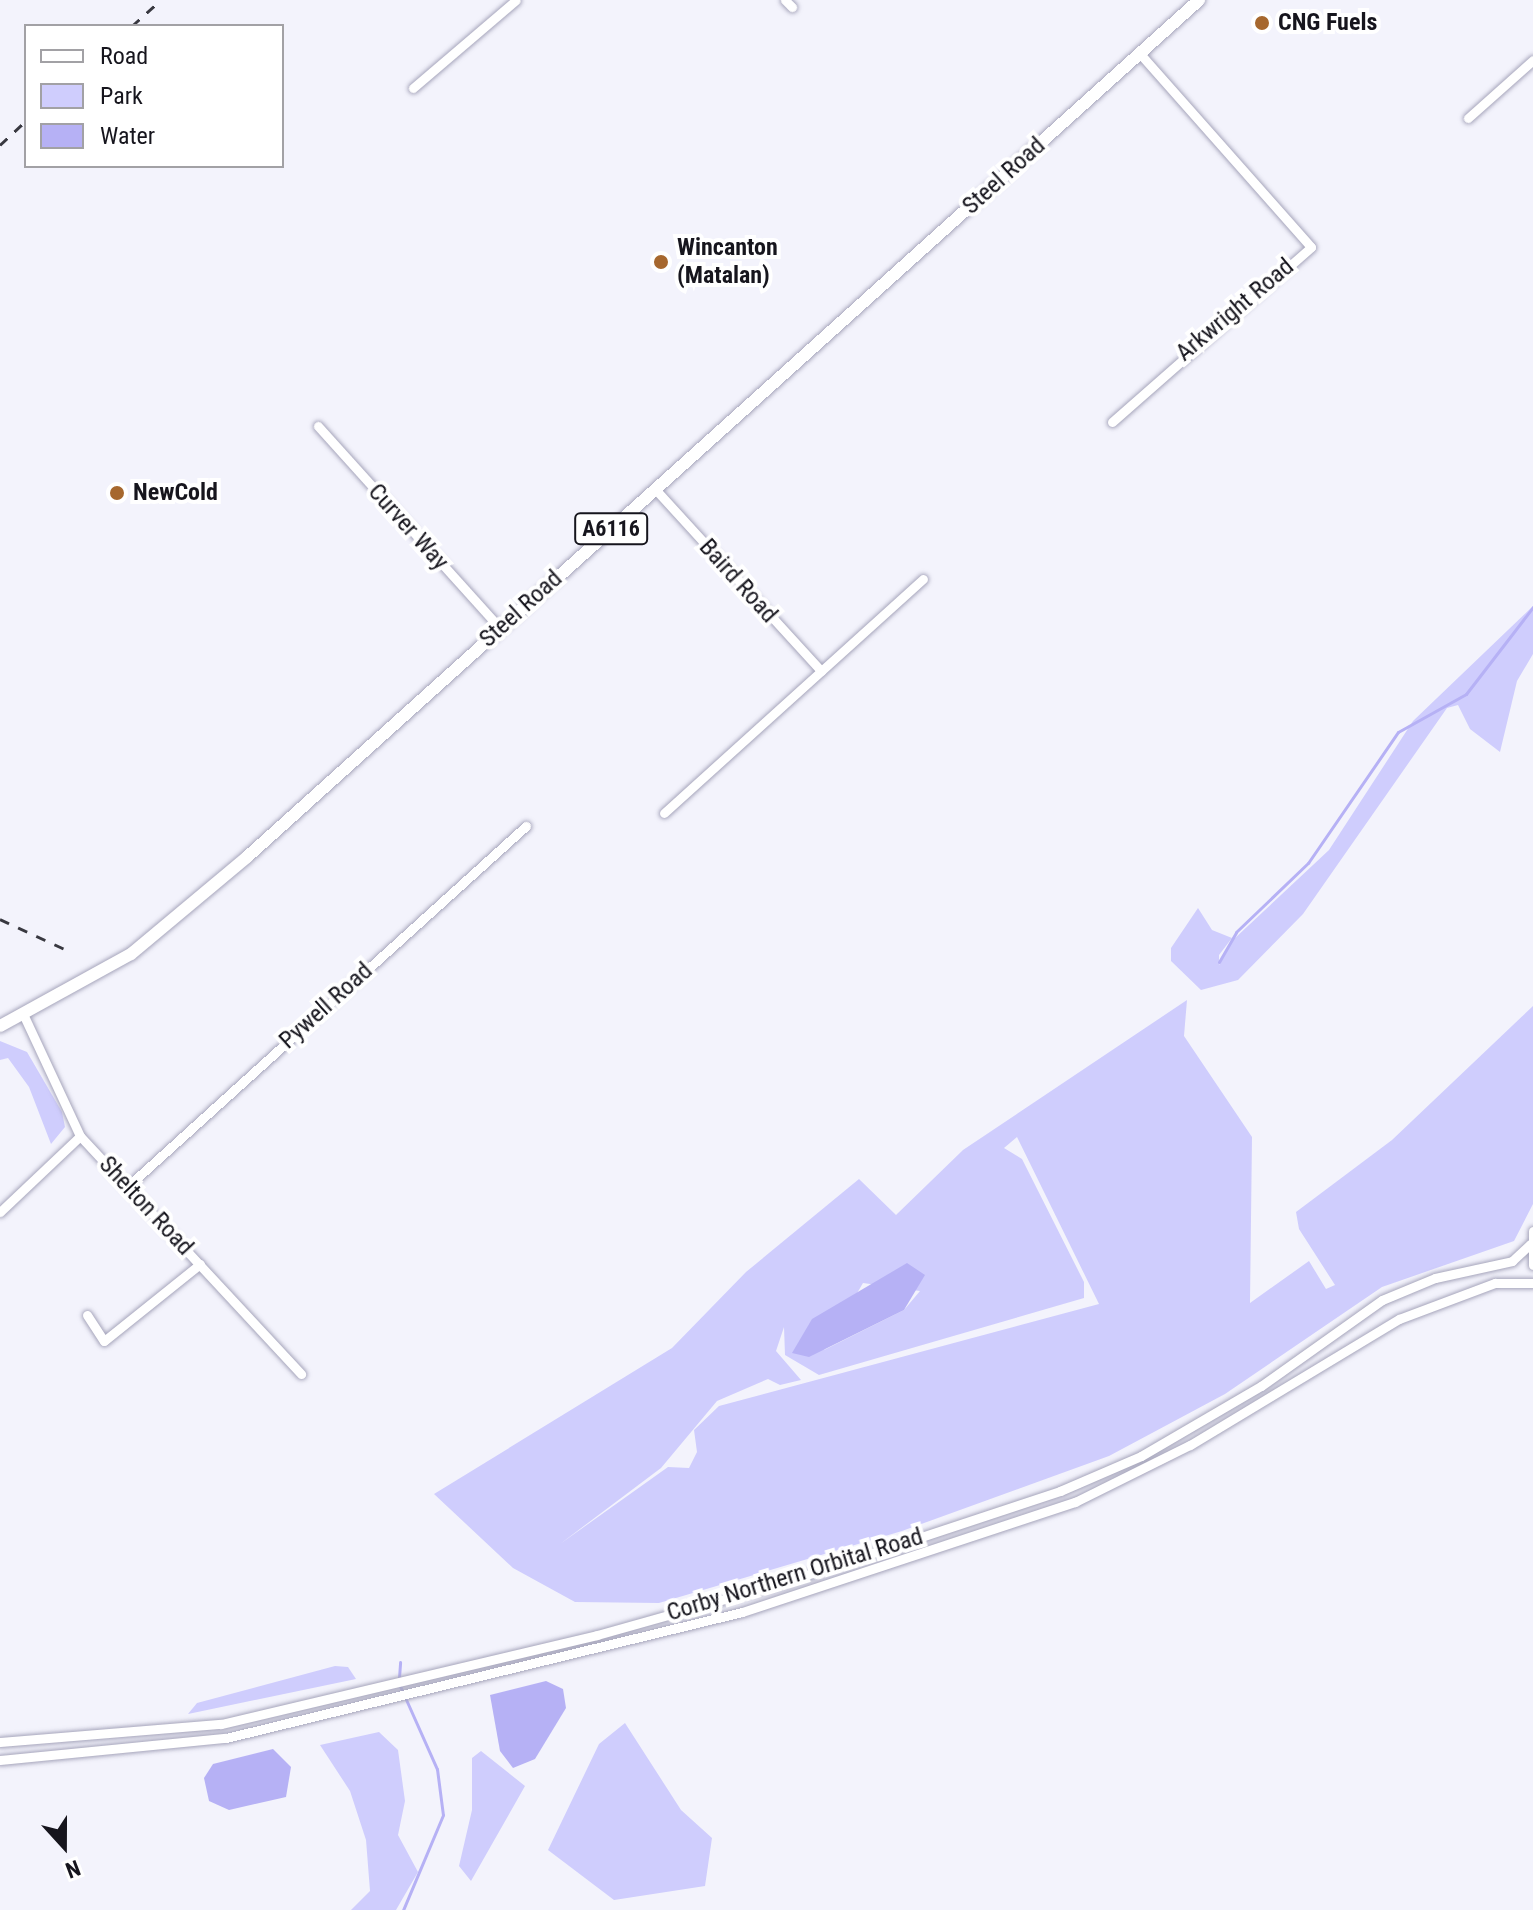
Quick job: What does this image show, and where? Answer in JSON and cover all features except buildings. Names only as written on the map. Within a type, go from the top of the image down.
[{"type":"main road","name":"Steel Road","points":[[0,1026],[24,1016],[131,954],[366,754],[499,627],[656,490],[1199,0]]},
{"type":"street","points":[[413,88],[516,0]]},
{"type":"street","name":"Arkwright Road","points":[[1112,422],[1311,247],[1140,54]]},
{"type":"street","points":[[1468,118],[1533,60]]},
{"type":"street","name":"Curver Way","points":[[318,426],[499,627]]},
{"type":"street","name":"Baird Road","points":[[656,490],[821,671]]},
{"type":"street","points":[[664,813],[923,579]]},
{"type":"street","name":"Pywell Road","points":[[127,1187],[526,826]]},
{"type":"street","name":"Shelton Road","points":[[24,1016],[80,1136],[301,1374]]},
{"type":"street","points":[[0,1212],[80,1136]]},
{"type":"street","points":[[1533,1231],[1530,1244],[1533,1265]]},
{"type":"street","name":"Corby Northern Orbital Road","points":[[0,1742],[221,1724],[435,1676],[785,1582],[1060,1491],[1221,1411],[1382,1300],[1435,1278],[1512,1261],[1530,1244]]},
{"type":"street","points":[[87,1315],[104,1341],[200,1264]]},
{"type":"street","name":"Corby Northern Orbital Road","points":[[0,1760],[226,1738],[438,1691],[742,1612],[1075,1502],[1190,1445],[1399,1319],[1495,1283],[1533,1283]]},
{"type":"green space","points":[[1533,606],[1533,654],[1517,681],[1500,752],[1470,729],[1458,705],[1447,708],[1303,914],[1238,980],[1201,990],[1171,961],[1171,948],[1198,908],[1212,930],[1232,938],[1219,955],[1219,965],[1234,939],[1329,850],[1413,721]]},
{"type":"green space","points":[[1187,1000],[1184,1036],[1252,1137],[1250,1303],[1309,1261],[1326,1289],[1335,1285],[1299,1229],[1296,1212],[1392,1140],[1533,1006],[1533,1204],[1514,1241],[1382,1287],[1225,1394],[1109,1456],[902,1531],[659,1603],[575,1602],[513,1568],[434,1494],[672,1348],[746,1272],[859,1179],[896,1215],[963,1150]],"holes":[[[1017,1137],[1099,1304],[719,1406],[694,1430],[697,1452],[689,1468],[668,1467],[560,1544],[661,1468],[717,1401],[768,1379],[780,1385],[801,1380],[776,1351],[784,1327],[785,1355],[819,1375],[1084,1298],[1084,1282],[1022,1159],[1004,1148]],[[863,1283],[920,1291],[904,1310],[824,1350]]]},
{"type":"green space","points":[[0,1041],[27,1052],[62,1112],[65,1127],[51,1144],[29,1087],[8,1058],[0,1060]]},
{"type":"green space","points":[[335,1666],[348,1667],[356,1679],[188,1714],[197,1703]]},
{"type":"green space","points":[[625,1723],[681,1810],[712,1838],[705,1886],[614,1900],[548,1850],[599,1744]]},
{"type":"green space","points":[[379,1732],[398,1750],[405,1801],[398,1835],[418,1872],[396,1910],[351,1910],[370,1891],[366,1840],[350,1791],[320,1745]]},
{"type":"green space","points":[[481,1751],[525,1786],[471,1881],[459,1866],[472,1810],[472,1758]]},
{"type":"water","points":[[907,1263],[925,1275],[904,1310],[809,1357],[792,1353],[812,1319]]},
{"type":"water","points":[[546,1681],[563,1689],[566,1708],[535,1759],[513,1768],[500,1751],[490,1695]]},
{"type":"water","points":[[273,1749],[291,1767],[286,1797],[229,1810],[209,1801],[204,1778],[213,1764]]},
{"type":"waterway","points":[[1219,962],[1236,932],[1308,863],[1398,732],[1466,694],[1533,607]]},
{"type":"waterway","points":[[399,1678],[400,1662]]},
{"type":"waterway","points":[[400,1686],[437,1769],[443,1815],[403,1910]]},
{"type":"railway","points":[[134,24],[161,0]]},
{"type":"railway","points":[[0,145],[24,123]]},
{"type":"railway","points":[[0,919],[69,951]]},
{"type":"place","name":"CNG Fuels","points":[[1262,23]]},
{"type":"place","name":"Wincanton (Matalan)","points":[[661,262]]},
{"type":"place","name":"NewCold","points":[[117,493]]}]
